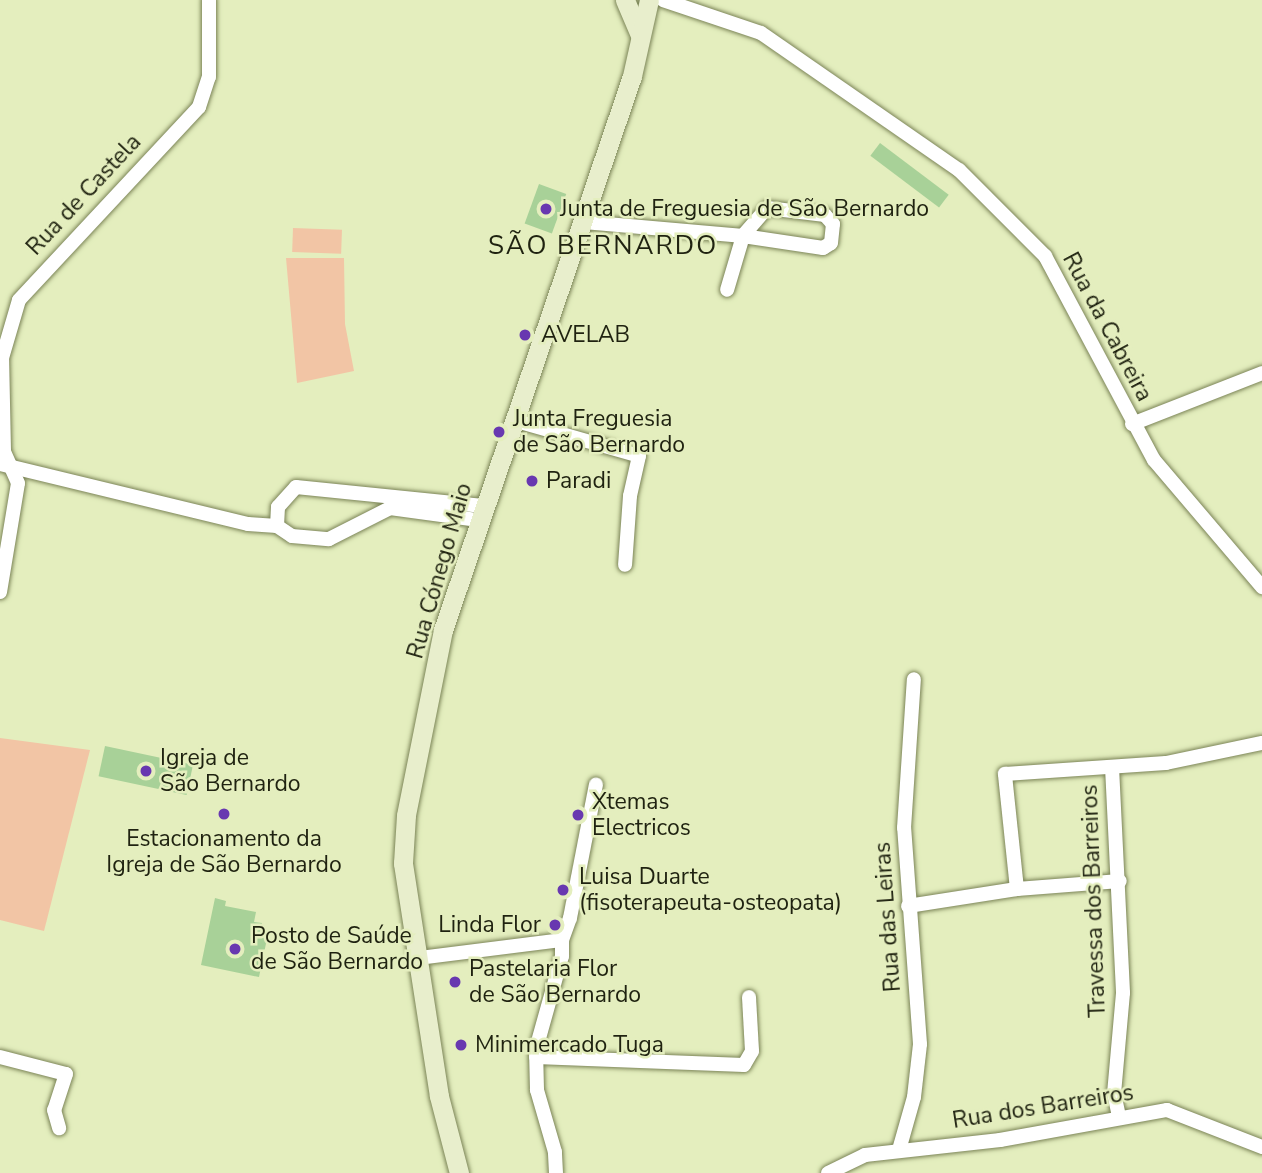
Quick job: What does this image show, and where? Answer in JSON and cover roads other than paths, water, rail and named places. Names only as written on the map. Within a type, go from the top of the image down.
[{"type":"main road","points":[[625,0],[640,36]]},
{"type":"main road","name":"Rua Cónego Maio","points":[[459,1173],[439,1096],[403,863],[406,815],[443,630],[632,76],[649,0]]},
{"type":"street","name":"Rua de Castela","points":[[0,592],[18,483],[7,465],[4,452],[2,358],[19,300],[199,107],[209,77],[209,0]]},
{"type":"street","name":"Rua da Cabreira","points":[[663,0],[761,33],[959,170],[1045,256],[1132,424],[1154,460],[1259,578]]},
{"type":"street","points":[[584,222],[743,236],[823,248],[831,243],[833,224],[825,215],[767,208],[743,236],[727,290]]},
{"type":"street","points":[[1132,424],[1262,373]]},
{"type":"street","points":[[513,420],[639,456],[630,496],[625,565]]},
{"type":"street","points":[[7,465],[248,524],[277,526],[292,536],[329,539],[390,508],[481,513]]},
{"type":"street","points":[[277,526],[278,507],[296,487],[481,513]]},
{"type":"street","name":"Rua das Leiras","points":[[900,1150],[914,1097],[920,1044],[904,828],[914,679]]},
{"type":"street","points":[[1017,889],[1005,774],[1166,763],[1262,743]]},
{"type":"street","name":"Travessa dos Barreiros","points":[[1112,767],[1120,881],[1123,993],[1114,1093],[1119,1116]]},
{"type":"street","points":[[556,1173],[555,1152],[537,1090],[536,1057],[562,956],[562,940],[570,918],[596,784]]},
{"type":"street","points":[[908,906],[1017,889],[1120,881]]},
{"type":"street","points":[[419,958],[562,940]]},
{"type":"street","points":[[536,1057],[744,1065],[752,1051],[749,997]]},
{"type":"street","points":[[0,1057],[66,1074],[54,1110],[59,1128]]},
{"type":"street","name":"Rua dos Barreiros","points":[[828,1173],[865,1155],[1000,1140],[1119,1116],[1167,1111],[1262,1147]]},
{"type":"place","name":"Junta de Freguesia de São Bernardo","points":[[546,209]]},
{"type":"place","name":"AVELAB","points":[[525,335]]},
{"type":"place","name":"Junta Freguesia de São Bernardo","points":[[499,432]]},
{"type":"place","name":"Paradi","points":[[532,481]]},
{"type":"place","name":"Igreja de São Bernardo","points":[[146,771]]},
{"type":"place","name":"Estacionamento da Igreja de São Bernardo","points":[[224,814]]},
{"type":"place","name":"Xtemas Electricos","points":[[578,815]]},
{"type":"place","name":"Luisa Duarte (fisoterapeuta-osteopata)","points":[[563,890]]},
{"type":"place","name":"Linda Flor","points":[[555,925]]},
{"type":"place","name":"Posto de Saúde de São Bernardo","points":[[235,949]]},
{"type":"place","name":"Pastelaria Flor de São Bernardo","points":[[455,982]]},
{"type":"place","name":"Minimercado Tuga","points":[[461,1045]]},
{"type":"district","name":"SÃO BERNARDO","points":[[603,246]]}]
